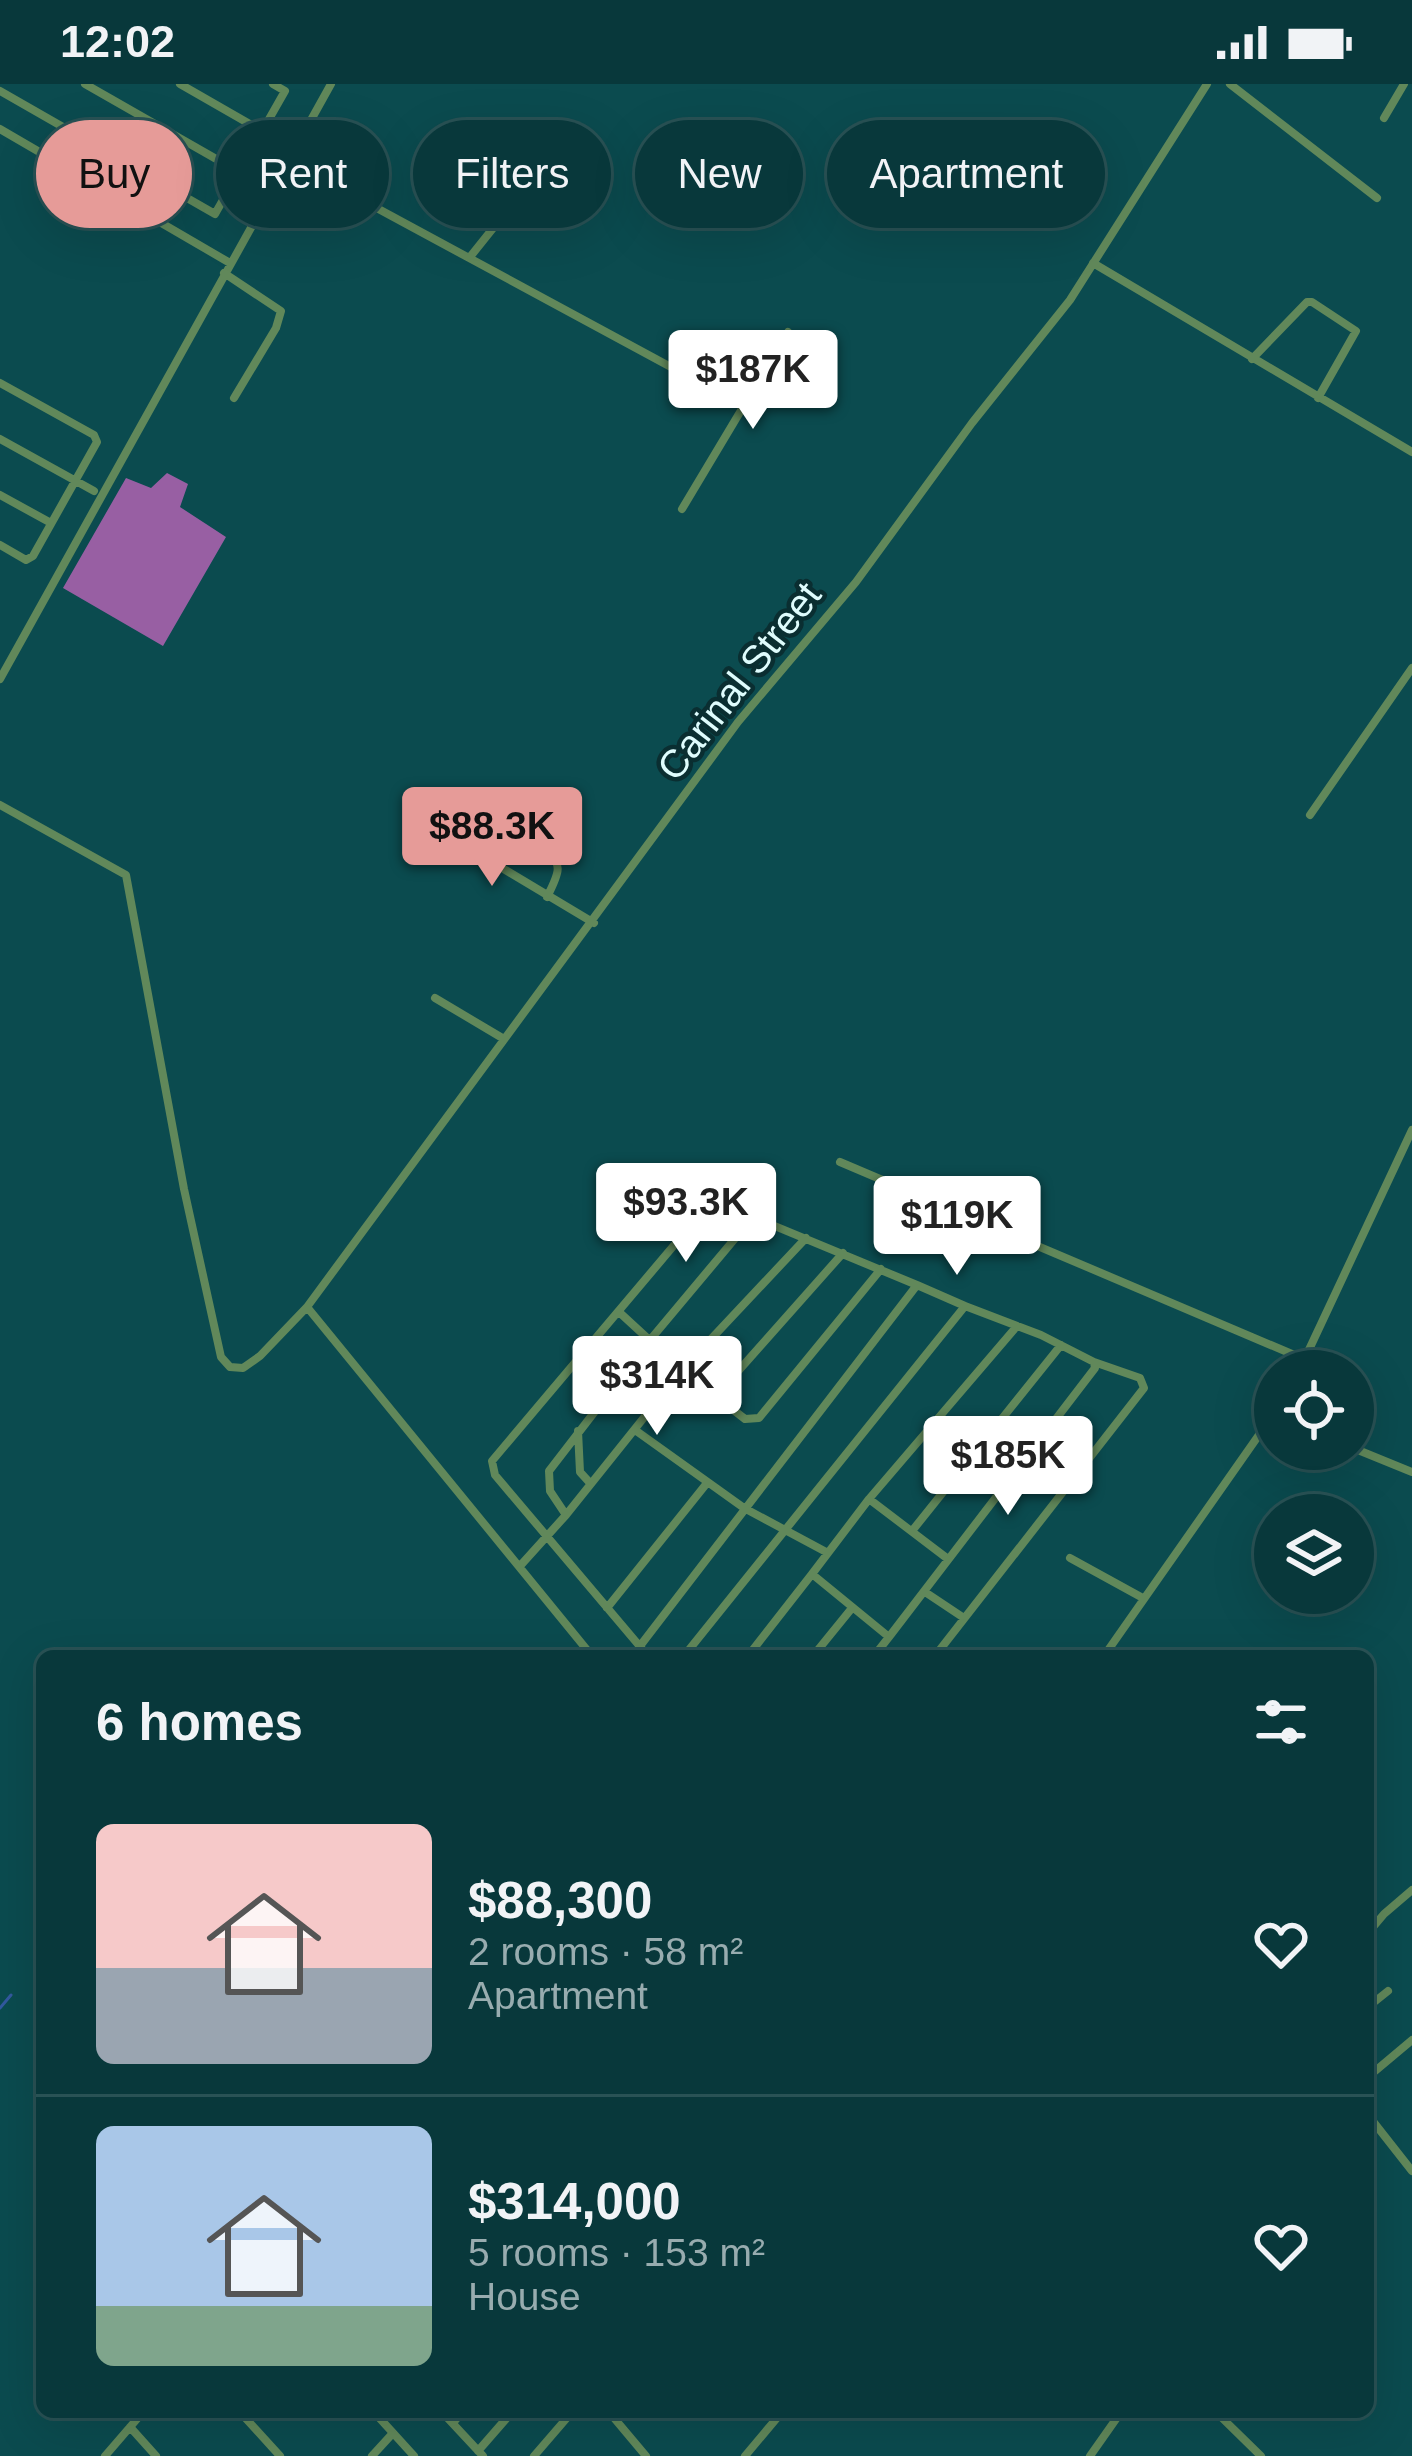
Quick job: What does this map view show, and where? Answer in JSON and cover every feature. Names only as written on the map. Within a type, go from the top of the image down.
[{"type":"street","points":[[85,84],[216,159]]},
{"type":"street","points":[[180,84],[243,120]]},
{"type":"street","points":[[268,120],[285,91],[273,84]]},
{"type":"street","points":[[309,120],[331,84]]},
{"type":"street","name":"Carinal Street","points":[[0,805],[126,875],[184,1189],[221,1357],[230,1367],[243,1368],[260,1357],[307,1307],[738,722],[856,582],[972,423],[1070,300],[1207,84]]},
{"type":"street","points":[[1230,84],[1377,198]]},
{"type":"street","points":[[1384,118],[1404,84],[1412,89]]},
{"type":"street","points":[[0,91],[216,212]]},
{"type":"street","points":[[0,129],[230,263]]},
{"type":"street","points":[[389,214],[743,406]]},
{"type":"street","points":[[0,679],[249,228]]},
{"type":"street","points":[[470,257],[493,228]]},
{"type":"street","points":[[1093,262],[1412,452]]},
{"type":"street","points":[[224,274],[280,311],[276,328],[234,398]]},
{"type":"street","points":[[1252,359],[1312,302],[1356,331],[1318,398]]},
{"type":"street","points":[[682,509],[788,332]]},
{"type":"street","points":[[0,383],[96,438],[30,560],[0,545]]},
{"type":"street","points":[[0,439],[94,491]]},
{"type":"street","points":[[0,495],[51,523]]},
{"type":"street","points":[[1310,815],[1412,668]]},
{"type":"street","points":[[547,897],[560,869],[538,837],[548,805]]},
{"type":"street","points":[[465,824],[459,838],[462,844],[593,923]]},
{"type":"street","points":[[435,998],[504,1039]]},
{"type":"street","points":[[1311,1350],[1412,1130]]},
{"type":"street","points":[[840,1162],[1282,1350]]},
{"type":"street","points":[[643,1650],[495,1475],[494,1455],[708,1205],[719,1203],[1141,1378],[1144,1388],[939,1650]]},
{"type":"street","points":[[566,1515],[554,1499],[548,1478],[578,1431],[753,1217]]},
{"type":"street","points":[[520,1567],[682,1370],[806,1238]]},
{"type":"street","points":[[716,1396],[843,1253]]},
{"type":"street","points":[[618,1312],[745,1419],[759,1418],[881,1269]]},
{"type":"street","points":[[640,1646],[917,1285]]},
{"type":"street","points":[[689,1650],[965,1306]]},
{"type":"street","points":[[307,1307],[587,1650]]},
{"type":"street","points":[[753,1650],[868,1499],[1018,1326]]},
{"type":"street","points":[[912,1531],[1061,1345]]},
{"type":"street","points":[[879,1650],[1094,1373],[1094,1362]]},
{"type":"street","points":[[635,1430],[744,1508],[828,1552]]},
{"type":"street","points":[[578,1431],[580,1472],[590,1483]]},
{"type":"street","points":[[1108,1650],[1254,1442]]},
{"type":"street","points":[[1374,1457],[1412,1472]]},
{"type":"street","points":[[608,1608],[708,1482]]},
{"type":"street","points":[[868,1499],[948,1559]]},
{"type":"street","points":[[1070,1558],[1142,1598]]},
{"type":"street","points":[[812,1574],[889,1637]]},
{"type":"street","points":[[925,1592],[964,1618]]},
{"type":"street","points":[[818,1650],[852,1608]]},
{"type":"street","points":[[1374,1926],[1412,1891]]},
{"type":"street","points":[[1374,2002],[1388,1991]]},
{"type":"street","points":[[1374,2072],[1412,2040]]},
{"type":"street","points":[[1374,2122],[1412,2170]]},
{"type":"street","points":[[105,2456],[137,2418]]},
{"type":"street","points":[[245,2418],[280,2456]]},
{"type":"street","points":[[379,2418],[414,2456]]},
{"type":"street","points":[[447,2418],[481,2453],[507,2418]]},
{"type":"street","points":[[452,2423],[457,2418]]},
{"type":"street","points":[[534,2456],[567,2418]]},
{"type":"street","points":[[614,2418],[646,2456]]},
{"type":"street","points":[[745,2456],[777,2418]]},
{"type":"street","points":[[1090,2456],[1117,2418]]},
{"type":"street","points":[[1222,2418],[1261,2456]]},
{"type":"street","points":[[130,2426],[157,2456]]},
{"type":"street","points":[[372,2456],[393,2433]]},
{"type":"shaded area","points":[[167,473],[188,484],[180,507],[226,537],[163,646],[63,588],[126,478],[151,488]]},
{"type":"waterway","points":[[0,2008],[11,1995]]}]
